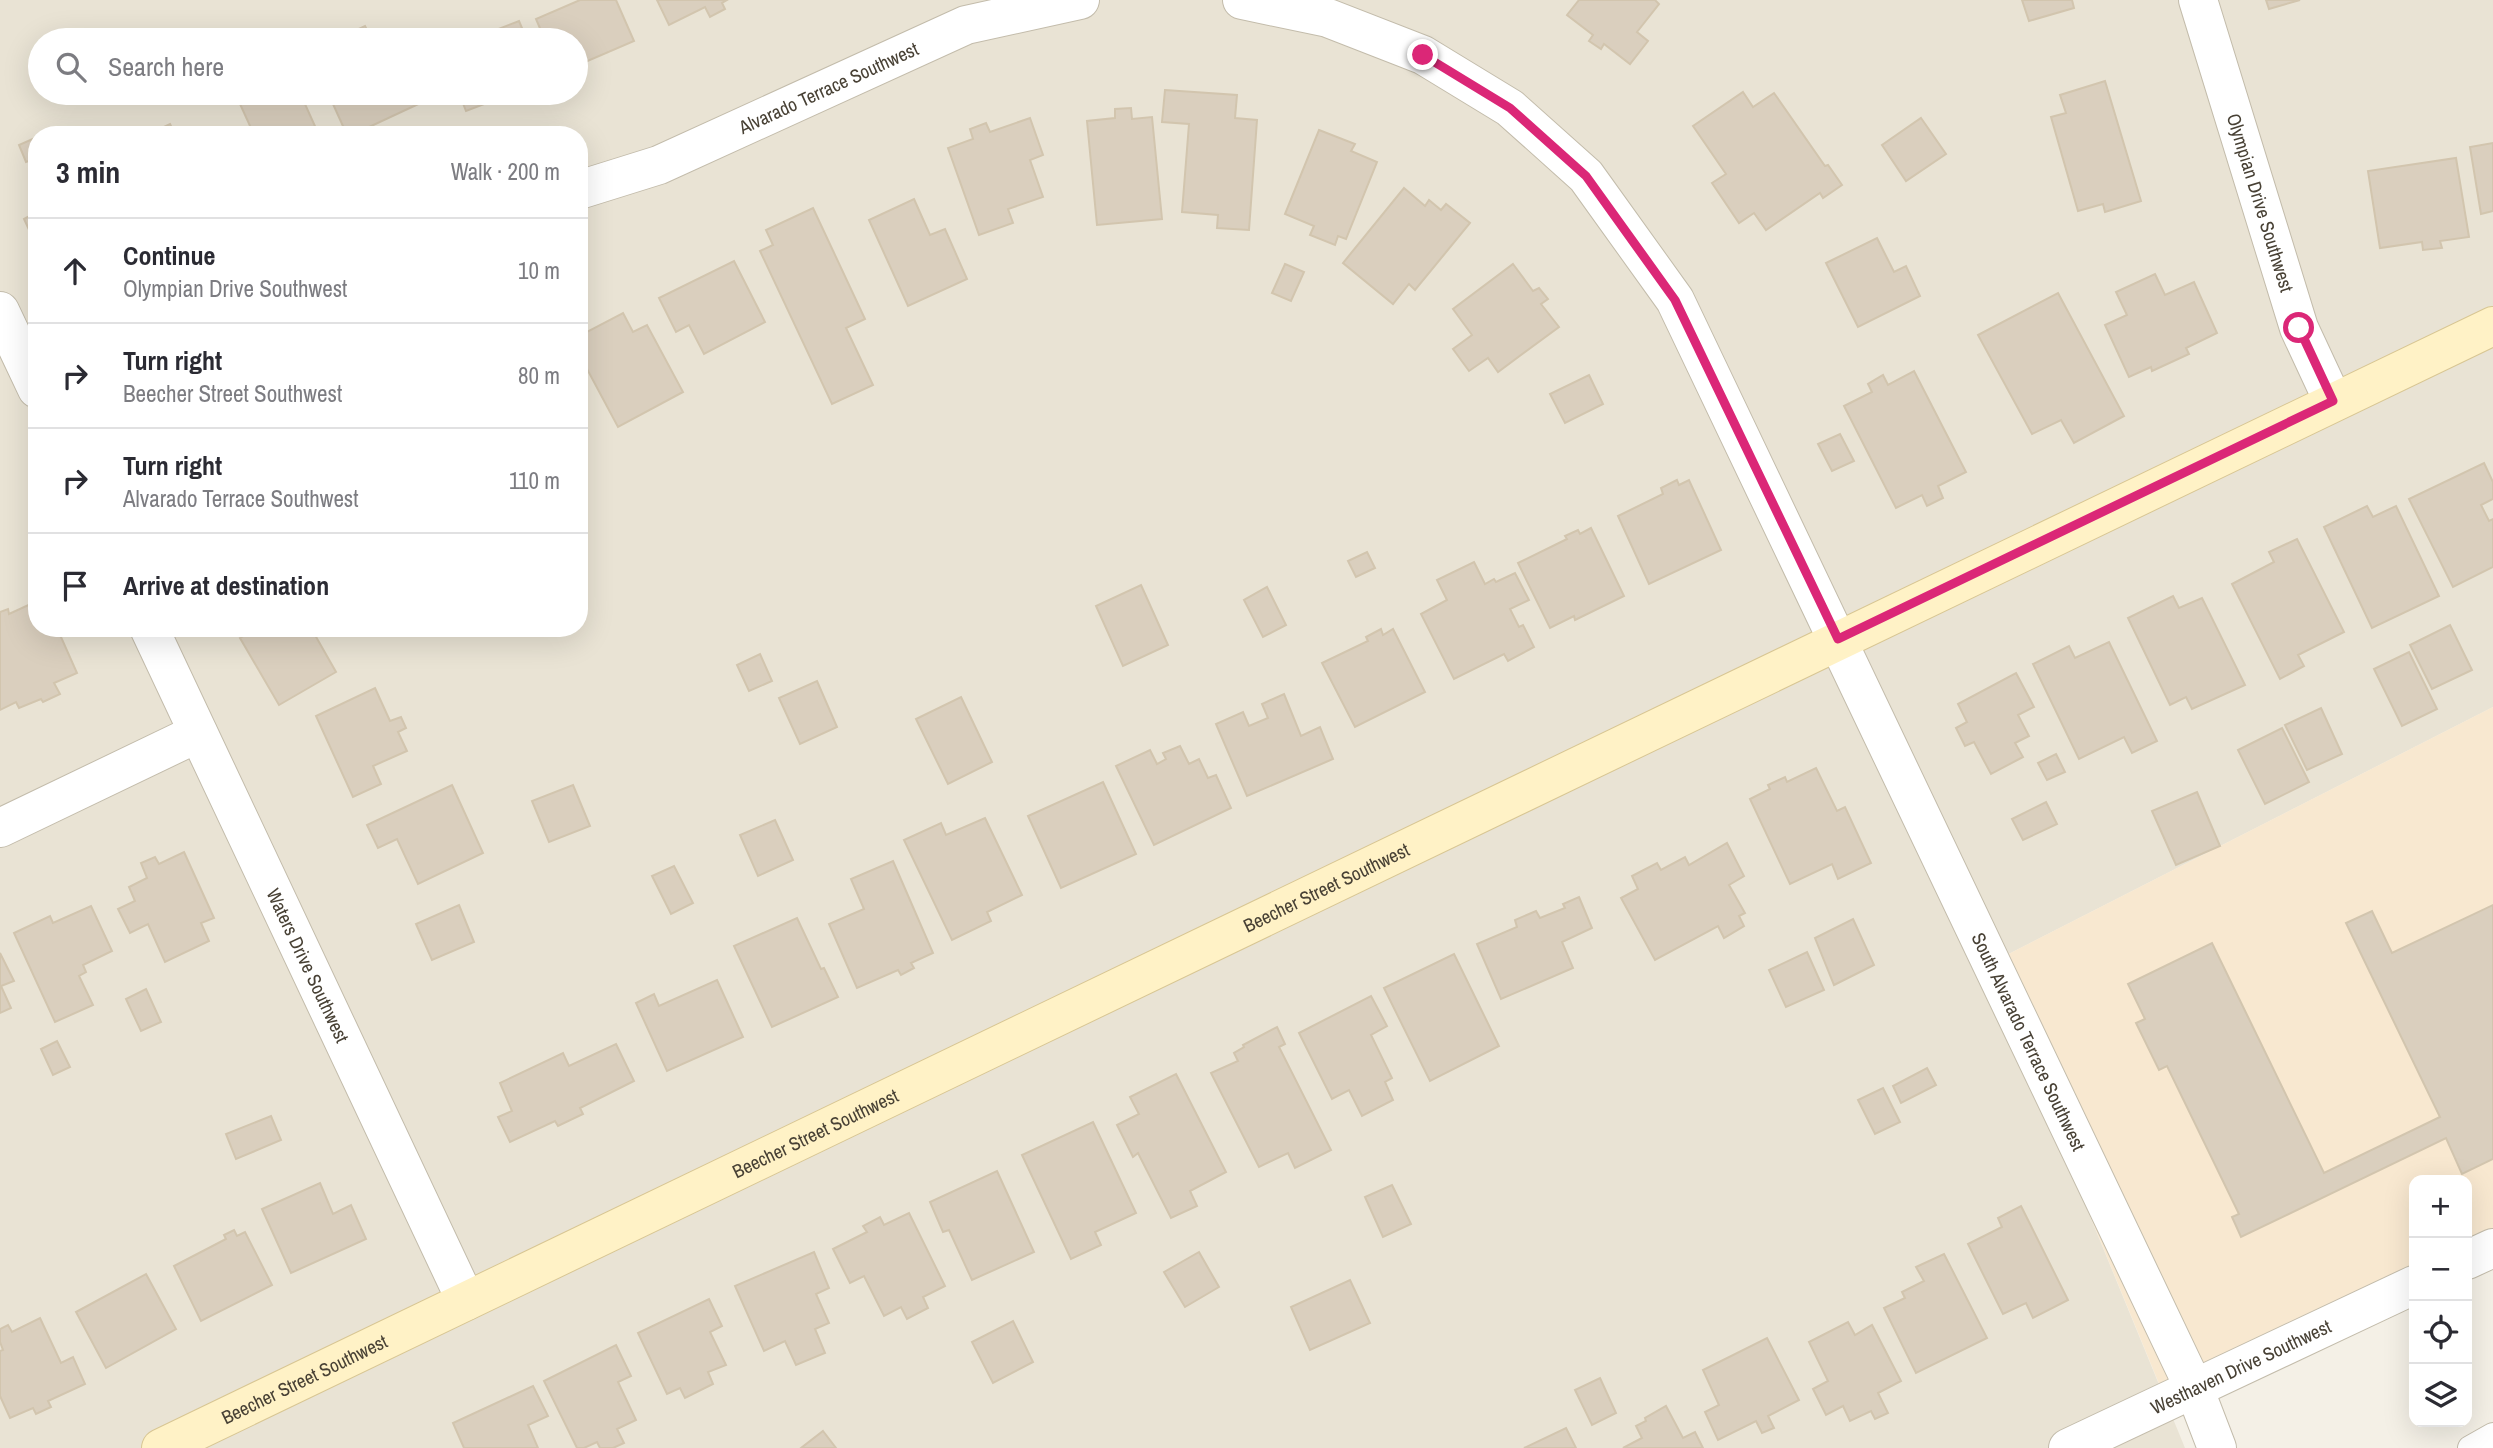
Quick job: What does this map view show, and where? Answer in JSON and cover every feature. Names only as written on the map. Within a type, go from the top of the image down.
[{"type":"street","name":"Alvarado Terrace Southwest","points":[[588,187],[659,165],[966,25],[1080,0]]},
{"type":"street","points":[[1242,0],[1328,18],[1423,55],[1510,108],[1586,176],[1675,300],[1838,639]]},
{"type":"street","name":"Olympian Drive Southwest","points":[[2198,0],[2299,328],[2333,401]]},
{"type":"street","points":[[0,311],[28,370]]},
{"type":"street","name":"Beecher Street Southwest","points":[[161,1448],[2493,326]]},
{"type":"street","name":"Waters Drive Southwest","points":[[153,637],[466,1301]]},
{"type":"street","name":"South Alvarado Terrace Southwest","points":[[1838,639],[2194,1388],[2217,1448]]},
{"type":"street","points":[[0,828],[198,733]]},
{"type":"street","points":[[2472,1258],[2493,1248]]},
{"type":"street","name":"Westhaven Drive Southwest","points":[[2068,1448],[2409,1287]]},
{"type":"lane","points":[[2470,1448],[2493,1435]]},
{"type":"shaded area","points":[[0,0],[2493,0],[2493,707],[1987,965],[2185,1448],[0,1448]]},
{"type":"shaded area","points":[[2493,707],[2493,1235],[2472,1245],[2472,1175],[2409,1175],[2409,1273],[2160,1386],[1987,965]]},
{"type":"building","points":[[580,0],[616,0],[634,41],[588,61],[588,28],[540,28],[536,19]]},
{"type":"building","points":[[657,0],[727,0],[722,3],[725,9],[710,17],[705,7],[669,25]]},
{"type":"building","points":[[1579,0],[1655,0],[1659,4],[1637,32],[1648,41],[1630,64],[1604,44],[1601,49],[1589,41],[1593,35],[1567,15]]},
{"type":"building","points":[[2022,0],[2072,0],[2074,8],[2029,21]]},
{"type":"building","points":[[2266,0],[2300,0],[2269,9]]},
{"type":"building","points":[[519,21],[522,28],[501,28]]},
{"type":"building","points":[[2105,81],[2141,201],[2105,212],[2103,204],[2078,211],[2051,117],[2066,113],[2060,95]]},
{"type":"building","points":[[1165,90],[1237,95],[1235,118],[1257,120],[1249,230],[1217,228],[1218,215],[1182,212],[1189,124],[1162,122]]},
{"type":"building","points":[[1743,92],[1753,107],[1774,93],[1825,166],[1828,165],[1842,185],[1823,198],[1820,193],[1766,230],[1754,213],[1739,223],[1712,183],[1726,174],[1693,126]]},
{"type":"building","points":[[240,105],[305,105],[315,126],[250,126]]},
{"type":"building","points":[[333,105],[416,105],[371,126],[343,126]]},
{"type":"building","points":[[464,105],[482,105],[466,111]]},
{"type":"building","points":[[1131,108],[1132,119],[1152,117],[1162,219],[1097,225],[1087,121],[1115,118],[1115,109]]},
{"type":"building","points":[[1030,118],[1043,155],[1030,160],[1043,197],[1008,209],[1013,223],[979,235],[948,148],[973,139],[970,129],[986,123],[990,132]]},
{"type":"building","points":[[1921,118],[1946,154],[1906,181],[1882,145]]},
{"type":"building","points":[[1319,130],[1355,144],[1351,151],[1377,162],[1346,239],[1338,236],[1335,245],[1310,235],[1314,226],[1285,214]]},
{"type":"building","points":[[28,141],[28,161],[26,162],[19,145]]},
{"type":"building","points":[[2493,143],[2493,211],[2481,214],[2470,147]]},
{"type":"building","points":[[2456,158],[2469,237],[2440,241],[2442,248],[2423,250],[2422,242],[2380,248],[2368,171]]},
{"type":"building","points":[[1404,188],[1425,206],[1429,200],[1441,210],[1446,204],[1470,223],[1415,290],[1409,284],[1393,304],[1343,263]]},
{"type":"building","points":[[914,199],[930,235],[945,229],[967,279],[908,306],[869,220]]},
{"type":"building","points":[[813,208],[865,319],[846,328],[873,385],[832,404],[760,251],[773,245],[766,230]]},
{"type":"building","points":[[1877,238],[1894,272],[1906,266],[1920,296],[1858,327],[1826,263]]},
{"type":"building","points":[[734,261],[765,322],[704,354],[689,325],[676,332],[659,298]]},
{"type":"building","points":[[1285,264],[1304,272],[1291,301],[1272,293]]},
{"type":"building","points":[[1513,264],[1533,291],[1539,288],[1548,299],[1541,304],[1559,327],[1498,372],[1488,358],[1469,371],[1453,349],[1472,335],[1453,309]]},
{"type":"building","points":[[2155,274],[2165,295],[2194,282],[2217,333],[2186,348],[2189,354],[2152,371],[2151,367],[2129,377],[2105,325],[2127,315],[2116,292]]},
{"type":"building","points":[[2058,293],[2124,416],[2074,443],[2061,420],[2032,434],[1978,335]]},
{"type":"building","points":[[623,313],[633,332],[647,325],[683,392],[618,427],[588,371],[588,331]]},
{"type":"building","points":[[1914,371],[1966,472],[1938,486],[1943,498],[1927,506],[1922,495],[1896,508],[1844,406],[1872,392],[1868,384],[1883,375],[1888,385]]},
{"type":"building","points":[[1589,375],[1603,404],[1565,423],[1550,394]]},
{"type":"building","points":[[1840,434],[1854,461],[1832,471],[1818,444]]},
{"type":"building","points":[[2484,463],[2493,482],[2493,499],[2481,505],[2489,521],[2493,519],[2493,567],[2453,587],[2409,499]]},
{"type":"building","points":[[1677,480],[1679,485],[1689,480],[1721,550],[1649,584],[1618,516],[1663,494],[1661,488]]},
{"type":"building","points":[[2367,506],[2373,517],[2396,506],[2439,596],[2372,628],[2324,527]]},
{"type":"building","points":[[1591,528],[1624,596],[1575,620],[1574,616],[1550,628],[1518,563],[1567,539],[1565,536],[1578,530],[1580,534]]},
{"type":"building","points":[[2297,539],[2344,632],[2298,655],[2304,666],[2280,679],[2232,584],[2274,562],[2269,552]]},
{"type":"building","points":[[1367,552],[1375,568],[1356,577],[1348,561]]},
{"type":"building","points":[[1474,562],[1485,584],[1515,573],[1529,600],[1510,609],[1519,627],[1523,625],[1534,647],[1508,661],[1504,654],[1454,679],[1421,614],[1447,600],[1437,580]]},
{"type":"building","points":[[1141,585],[1168,645],[1123,666],[1096,606]]},
{"type":"building","points":[[1267,587],[1286,625],[1263,637],[1244,600]]},
{"type":"building","points":[[2173,596],[2179,608],[2202,598],[2245,685],[2192,709],[2186,697],[2170,705],[2128,618]]},
{"type":"building","points":[[28,605],[28,637],[61,637],[77,673],[54,683],[60,694],[19,708],[16,702],[0,710],[0,612],[8,609],[9,614]]},
{"type":"building","points":[[2450,625],[2472,670],[2432,689],[2410,645]]},
{"type":"building","points":[[1381,629],[1383,635],[1393,629],[1425,692],[1355,727],[1322,663],[1368,641],[1366,637]]},
{"type":"building","points":[[316,637],[336,672],[279,705],[240,638]]},
{"type":"building","points":[[2109,642],[2157,741],[2132,753],[2124,737],[2079,759],[2033,664],[2069,646],[2075,658]]},
{"type":"building","points":[[2409,652],[2437,709],[2402,726],[2374,669]]},
{"type":"building","points":[[760,654],[772,681],[749,691],[737,665]]},
{"type":"building","points":[[2016,673],[2034,707],[2018,715],[2029,736],[2015,743],[2023,757],[1991,774],[1974,742],[1965,746],[1956,728],[1967,722],[1958,704]]},
{"type":"building","points":[[817,681],[837,727],[800,744],[779,698]]},
{"type":"building","points":[[375,688],[390,721],[401,717],[406,728],[398,732],[407,751],[373,766],[381,784],[353,797],[316,716]]},
{"type":"building","points":[[1284,694],[1301,736],[1320,727],[1333,759],[1247,796],[1216,724],[1243,712],[1249,726],[1268,718],[1262,704]]},
{"type":"building","points":[[961,697],[992,762],[948,784],[916,719]]},
{"type":"building","points":[[2321,708],[2342,754],[2307,770],[2285,725]]},
{"type":"building","points":[[2282,728],[2309,782],[2265,804],[2238,750]]},
{"type":"building","points":[[1180,746],[1189,764],[1199,759],[1208,778],[1216,775],[1231,808],[1154,845],[1116,766],[1150,750],[1157,764],[1166,759],[1163,753]]},
{"type":"building","points":[[2056,754],[2065,772],[2047,780],[2038,763]]},
{"type":"building","points":[[1816,768],[1837,811],[1845,807],[1871,863],[1838,879],[1832,864],[1790,884],[1750,799],[1770,789],[1768,785],[1785,777],[1787,782]]},
{"type":"building","points":[[1103,782],[1136,854],[1061,888],[1028,816]]},
{"type":"building","points":[[452,785],[483,853],[418,884],[397,839],[378,848],[367,825]]},
{"type":"building","points":[[573,785],[590,826],[549,842],[532,801]]},
{"type":"building","points":[[2197,792],[2220,846],[2176,865],[2152,811]]},
{"type":"building","points":[[2046,802],[2057,824],[2023,840],[2012,819]]},
{"type":"building","points":[[985,818],[1022,895],[987,912],[991,921],[952,940],[904,840],[941,823],[946,835]]},
{"type":"building","points":[[775,820],[793,860],[758,876],[740,835]]},
{"type":"building","points":[[1727,843],[1744,876],[1729,885],[1745,913],[1739,916],[1744,926],[1724,938],[1718,926],[1655,960],[1621,898],[1638,889],[1632,876],[1657,863],[1661,870],[1685,857],[1689,865]]},
{"type":"building","points":[[184,852],[214,918],[201,923],[209,941],[165,962],[148,924],[130,933],[118,909],[135,901],[129,887],[147,878],[141,863],[155,857],[159,864]]},
{"type":"building","points":[[893,861],[933,953],[911,963],[914,968],[901,975],[898,970],[857,988],[829,924],[864,909],[851,879]]},
{"type":"building","points":[[674,866],[693,903],[671,914],[652,876]]},
{"type":"building","points":[[1579,897],[1592,928],[1562,942],[1573,968],[1501,999],[1477,944],[1517,927],[1515,920],[1536,911],[1540,918],[1565,908],[1563,904]]},
{"type":"building","points":[[459,905],[474,942],[432,960],[416,924]]},
{"type":"building","points":[[2493,905],[2493,1159],[2462,1174],[2446,1138],[2241,1237],[2232,1217],[2239,1214],[2167,1066],[2159,1070],[2136,1023],[2145,1019],[2128,984],[2212,943],[2324,1173],[2440,1117],[2346,923],[2372,911],[2392,953]]},
{"type":"building","points":[[91,906],[112,951],[83,965],[86,972],[79,976],[93,1005],[55,1022],[14,933],[50,916],[53,923]]},
{"type":"building","points":[[797,918],[821,969],[824,968],[838,997],[772,1027],[734,946]]},
{"type":"building","points":[[1853,919],[1874,965],[1834,985],[1815,938]]},
{"type":"building","points":[[1807,952],[1824,990],[1786,1007],[1769,970]]},
{"type":"building","points":[[0,953],[14,981],[1,986],[11,1008],[0,1013]]},
{"type":"building","points":[[1454,954],[1499,1046],[1430,1081],[1384,988]]},
{"type":"building","points":[[717,980],[743,1037],[667,1071],[636,1003],[654,994],[659,1006]]},
{"type":"building","points":[[146,989],[161,1022],[141,1031],[126,999]]},
{"type":"building","points":[[1371,996],[1387,1026],[1371,1035],[1392,1078],[1385,1082],[1393,1100],[1362,1116],[1349,1090],[1332,1099],[1299,1033]]},
{"type":"building","points":[[1277,1027],[1285,1044],[1279,1047],[1331,1150],[1295,1168],[1288,1153],[1259,1167],[1211,1073],[1238,1061],[1234,1053],[1244,1047],[1243,1045]]},
{"type":"building","points":[[57,1041],[70,1067],[53,1075],[41,1049]]},
{"type":"building","points":[[616,1044],[634,1081],[580,1108],[583,1114],[558,1126],[555,1121],[510,1142],[498,1117],[512,1111],[500,1083],[563,1053],[569,1066]]},
{"type":"building","points":[[1927,1068],[1936,1085],[1901,1103],[1893,1086]]},
{"type":"building","points":[[1176,1074],[1226,1172],[1190,1191],[1197,1206],[1171,1218],[1138,1153],[1133,1157],[1117,1125],[1139,1114],[1130,1097]]},
{"type":"building","points":[[1883,1088],[1900,1122],[1875,1134],[1858,1100]]},
{"type":"building","points":[[271,1116],[281,1140],[236,1159],[226,1134]]},
{"type":"building","points":[[1093,1122],[1136,1213],[1095,1232],[1101,1245],[1071,1259],[1022,1155]]},
{"type":"building","points":[[997,1171],[1034,1252],[972,1280],[949,1230],[943,1232],[930,1202]]},
{"type":"building","points":[[320,1183],[333,1214],[351,1205],[366,1239],[291,1273],[262,1209]]},
{"type":"building","points":[[1392,1185],[1411,1224],[1383,1237],[1365,1197]]},
{"type":"building","points":[[2021,1206],[2068,1300],[2033,1318],[2026,1303],[2003,1314],[1968,1244],[2002,1227],[1998,1218]]},
{"type":"building","points":[[909,1213],[945,1286],[923,1297],[928,1308],[907,1319],[901,1307],[884,1316],[864,1276],[850,1283],[833,1249],[867,1232],[863,1226],[880,1217],[884,1225]]},
{"type":"building","points":[[234,1230],[237,1236],[245,1232],[272,1285],[201,1321],[174,1266],[226,1239],[224,1235]]},
{"type":"building","points":[[814,1252],[829,1288],[816,1294],[829,1323],[815,1329],[825,1353],[796,1365],[785,1341],[764,1351],[735,1286]]},
{"type":"building","points":[[1199,1252],[1219,1287],[1185,1307],[1164,1272]]},
{"type":"building","points":[[1944,1254],[1987,1338],[1916,1373],[1884,1308],[1905,1298],[1902,1292],[1924,1281],[1916,1267]]},
{"type":"building","points":[[146,1274],[176,1329],[106,1368],[76,1312]]},
{"type":"building","points":[[1350,1280],[1370,1323],[1310,1350],[1291,1307]]},
{"type":"building","points":[[709,1299],[722,1326],[710,1332],[726,1365],[708,1372],[713,1384],[685,1398],[680,1388],[667,1394],[638,1333]]},
{"type":"building","points":[[40,1318],[61,1363],[73,1357],[85,1384],[48,1401],[51,1407],[36,1414],[33,1408],[10,1418],[0,1396],[0,1351],[3,1350],[0,1329],[8,1325],[12,1332]]},
{"type":"building","points":[[1013,1321],[1033,1362],[993,1383],[972,1342]]},
{"type":"building","points":[[1848,1322],[1855,1335],[1872,1325],[1901,1381],[1878,1393],[1888,1413],[1875,1419],[1871,1411],[1850,1421],[1843,1406],[1826,1415],[1813,1389],[1828,1381],[1809,1342]]},
{"type":"building","points":[[1767,1338],[1799,1400],[1768,1416],[1774,1428],[1762,1433],[1756,1421],[1718,1440],[1705,1412],[1719,1405],[1703,1370]]},
{"type":"building","points":[[616,1345],[631,1376],[618,1382],[636,1420],[617,1429],[624,1443],[613,1448],[600,1448],[597,1442],[577,1448],[544,1381]]},
{"type":"building","points":[[1600,1378],[1616,1413],[1592,1425],[1575,1390]]},
{"type":"building","points":[[533,1386],[548,1416],[528,1425],[538,1448],[464,1448],[453,1423]]},
{"type":"building","points":[[1666,1406],[1683,1438],[1695,1432],[1703,1448],[1623,1448],[1642,1438],[1636,1426]]},
{"type":"building","points":[[1566,1428],[1576,1448],[1524,1448]]},
{"type":"building","points":[[823,1431],[836,1448],[801,1448]]},
{"type":"route","points":[[1423,55],[1510,108],[1586,176],[1675,300],[1838,639],[2333,401],[2299,328]]}]
